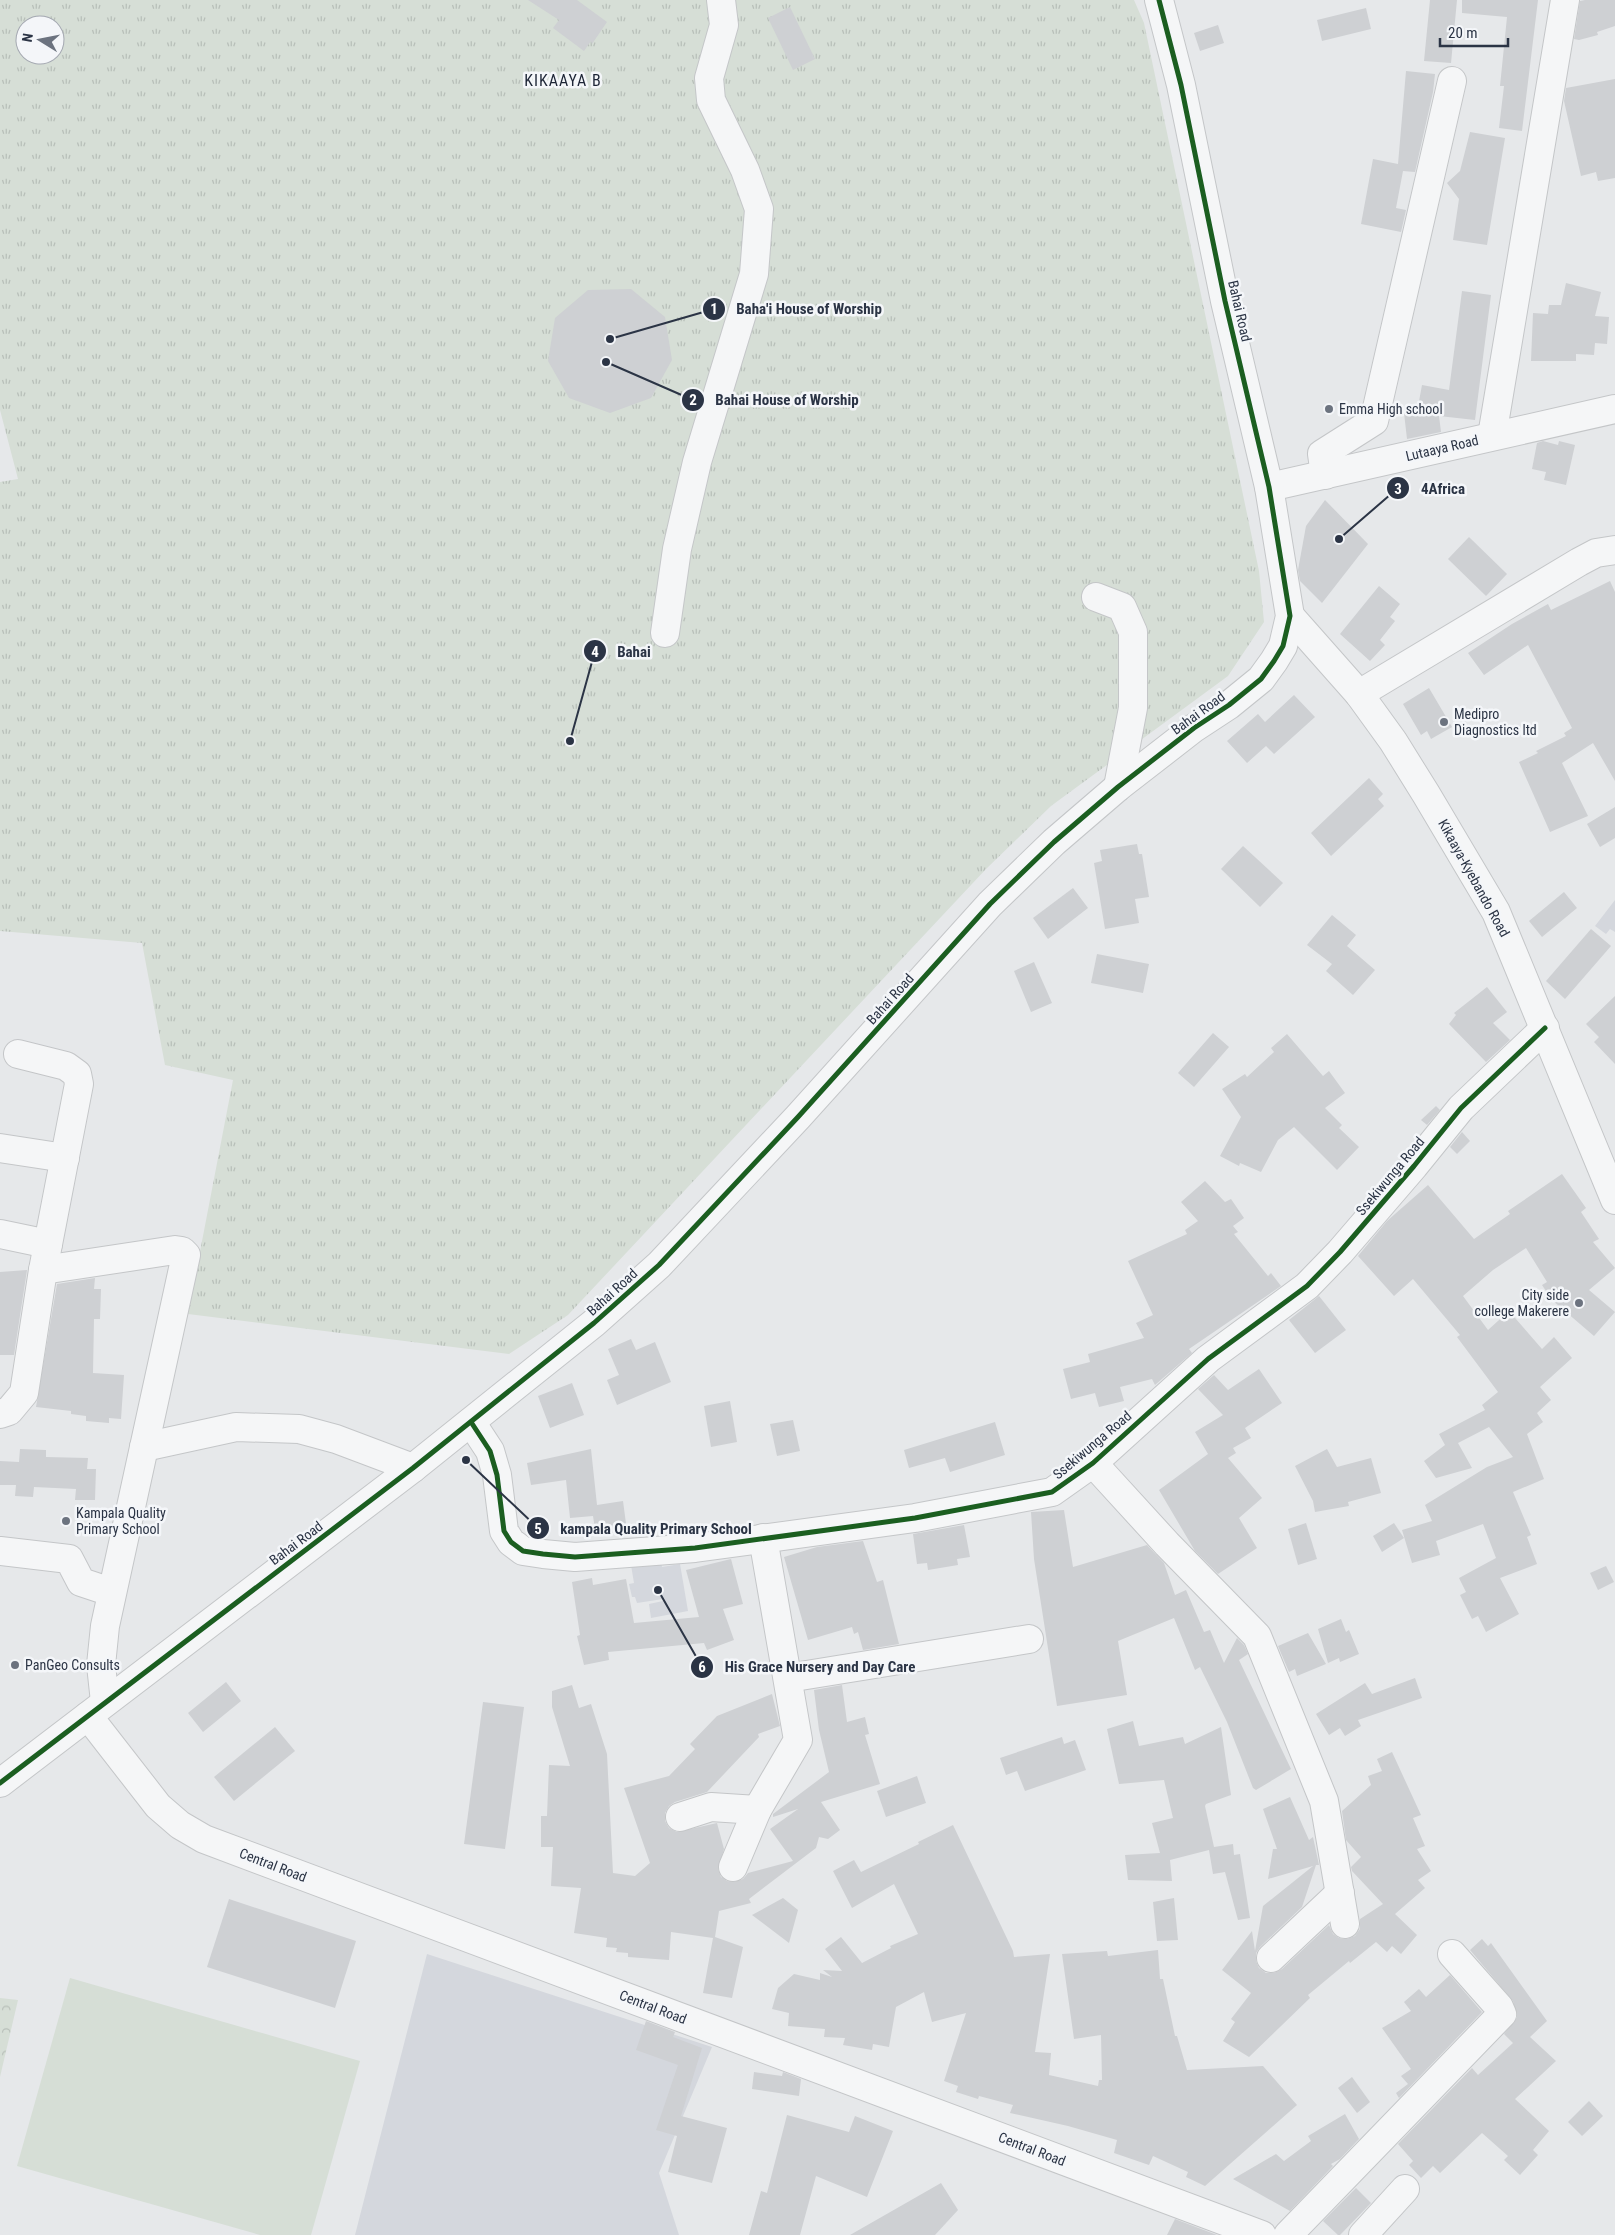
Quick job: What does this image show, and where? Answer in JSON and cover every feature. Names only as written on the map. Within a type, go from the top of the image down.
[{"type":"street","points":[[664,634],[677,549],[697,462],[754,274],[759,209],[746,170],[711,100],[710,78],[724,25],[720,0]]},
{"type":"street","name":"Bahai Road","points":[[3,1777],[97,1709],[413,1468],[594,1323],[659,1265],[798,1117],[990,904],[1054,842],[1118,787],[1261,679],[1282,646],[1290,616],[1269,486],[1225,301],[1181,85],[1159,0]]},
{"type":"street","points":[[1492,436],[1565,0]]},
{"type":"street","points":[[1324,475],[1322,454],[1374,421],[1452,81]]},
{"type":"street","name":"Lutaaya Road","points":[[1269,486],[1615,409]]},
{"type":"street","points":[[1359,694],[1579,562],[1596,553],[1615,550]]},
{"type":"street","points":[[1096,597],[1122,607],[1133,632],[1134,708],[1118,787]]},
{"type":"street","name":"Kikaaya-Kyebando Road","points":[[1290,616],[1359,694],[1393,741],[1496,912],[1615,1200]]},
{"type":"street","name":"Ssekiwunga Road","points":[[471,1422],[490,1451],[497,1475],[504,1531],[511,1542],[523,1551],[575,1557],[695,1548],[916,1518],[1052,1492],[1093,1463],[1208,1359],[1307,1286],[1340,1252],[1461,1108],[1545,1028]]},
{"type":"street","points":[[0,1414],[9,1411],[24,1393],[46,1258],[79,1084],[78,1074],[66,1066],[18,1054]]},
{"type":"street","points":[[0,1148],[65,1158]]},
{"type":"street","points":[[0,1234],[46,1258],[175,1250],[182,1251],[186,1255],[111,1592],[105,1626],[97,1709]]},
{"type":"street","points":[[144,1447],[236,1427],[299,1429],[336,1438],[413,1468]]},
{"type":"street","points":[[1093,1463],[1167,1544],[1257,1636],[1324,1801],[1345,1924]]},
{"type":"street","points":[[733,1867],[757,1810],[798,1740],[763,1538]]},
{"type":"street","points":[[0,1551],[69,1559],[81,1582],[111,1592]]},
{"type":"street","points":[[788,1678],[1029,1639]]},
{"type":"street","name":"Central Road","points":[[97,1709],[158,1806],[180,1825],[204,1839],[1262,2235]]},
{"type":"street","points":[[680,1816],[711,1807],[757,1810]]},
{"type":"street","points":[[1271,1958],[1340,1893]]},
{"type":"street","points":[[1288,2235],[1502,2014],[1499,2006],[1452,1954]]},
{"type":"street","points":[[1363,2235],[1405,2189]]},
{"type":"shaded area","points":[[1615,900],[1615,932],[1610,929],[1606,934],[1595,926]]},
{"type":"shaded area","points":[[661,1560],[662,1567],[680,1564],[688,1611],[651,1618],[649,1604],[663,1601],[663,1599],[637,1603],[635,1597],[632,1597],[629,1584],[634,1583],[631,1565]]},
{"type":"shaded area","points":[[427,1954],[712,2047],[659,2173],[679,2235],[355,2235]]},
{"type":"green space","points":[[0,0],[1134,0],[1144,23],[1259,571],[1264,622],[1228,676],[1051,806],[986,869],[568,1315],[509,1354],[188,1314],[233,1080],[165,1065],[142,943],[0,931],[0,482],[18,479],[0,410]]},
{"type":"green space","points":[[70,1978],[360,2061],[311,2235],[260,2235],[17,2166]]},
{"type":"green space","points":[[0,1998],[18,2000],[0,2077]]},
{"type":"building","points":[[528,0],[577,0],[607,22],[592,44],[591,41],[584,51],[553,28],[559,20]]},
{"type":"building","points":[[1430,0],[1457,0],[1451,63],[1424,61]]},
{"type":"building","points":[[1462,0],[1538,0],[1522,131],[1499,128],[1504,86],[1500,86],[1507,17],[1462,13]]},
{"type":"building","points":[[1615,0],[1615,26],[1597,32],[1598,35],[1579,40],[1574,39],[1580,1]]},
{"type":"building","points":[[790,7],[815,59],[793,70],[768,18]]},
{"type":"building","points":[[1366,8],[1371,29],[1322,41],[1317,20]]},
{"type":"building","points":[[1218,25],[1224,43],[1200,51],[1194,33]]},
{"type":"building","points":[[1406,71],[1435,74],[1433,92],[1415,172],[1403,171],[1396,208],[1406,210],[1401,232],[1361,224],[1373,159],[1398,164]]},
{"type":"building","points":[[1615,79],[1615,178],[1598,181],[1596,172],[1581,176],[1564,101],[1566,88]]},
{"type":"building","points":[[1470,132],[1505,138],[1487,245],[1453,240],[1459,199],[1447,183],[1460,171]]},
{"type":"building","points":[[1566,283],[1601,292],[1595,316],[1609,317],[1607,344],[1595,343],[1594,355],[1576,354],[1576,361],[1531,361],[1533,313],[1548,314],[1549,305],[1561,305]]},
{"type":"building","points":[[631,289],[665,317],[672,360],[651,398],[610,413],[569,398],[548,361],[555,318],[588,290]]},
{"type":"building","points":[[1462,291],[1491,295],[1475,420],[1439,416],[1441,432],[1407,439],[1404,413],[1417,412],[1422,385],[1449,390]]},
{"type":"building","points":[[1543,441],[1558,445],[1559,441],[1575,445],[1566,485],[1544,480],[1546,472],[1532,469],[1537,443]]},
{"type":"building","points":[[1325,500],[1368,544],[1322,603],[1300,581],[1298,570],[1306,526]]},
{"type":"building","points":[[1469,537],[1507,574],[1486,596],[1448,559]]},
{"type":"building","points":[[1610,581],[1615,592],[1615,781],[1593,743],[1562,763],[1588,816],[1550,832],[1519,762],[1566,736],[1564,733],[1572,728],[1528,645],[1484,675],[1468,653],[1512,624],[1548,604],[1551,610]]},
{"type":"building","points":[[1379,586],[1400,604],[1390,617],[1395,621],[1380,640],[1385,645],[1370,661],[1340,634]]},
{"type":"building","points":[[1429,688],[1452,727],[1431,739],[1427,731],[1421,735],[1403,704]]},
{"type":"building","points":[[1294,695],[1315,717],[1274,754],[1266,746],[1247,763],[1227,741],[1258,714],[1265,722]]},
{"type":"building","points":[[1369,778],[1383,794],[1378,799],[1384,806],[1331,856],[1311,833]]},
{"type":"building","points":[[1615,807],[1615,838],[1600,847],[1587,824]]},
{"type":"building","points":[[1137,844],[1139,854],[1142,854],[1149,897],[1135,899],[1139,923],[1105,929],[1094,863],[1102,861],[1100,850]]},
{"type":"building","points":[[1243,846],[1283,883],[1260,907],[1221,869]]},
{"type":"building","points":[[1073,888],[1088,908],[1048,939],[1033,918]]},
{"type":"building","points":[[1564,892],[1577,908],[1542,937],[1529,921]]},
{"type":"building","points":[[1332,915],[1356,935],[1347,946],[1375,970],[1353,995],[1326,971],[1332,964],[1307,945]]},
{"type":"building","points":[[1591,929],[1611,946],[1565,999],[1546,981]]},
{"type":"building","points":[[1097,954],[1149,964],[1143,993],[1091,983]]},
{"type":"building","points":[[1034,962],[1052,1003],[1031,1012],[1014,971]]},
{"type":"building","points":[[1487,987],[1507,1012],[1493,1023],[1510,1040],[1486,1062],[1449,1024],[1456,1015],[1454,1013]]},
{"type":"building","points":[[1615,996],[1615,1064],[1594,1042],[1599,1037],[1586,1024]]},
{"type":"building","points":[[1213,1033],[1229,1047],[1194,1087],[1178,1073]]},
{"type":"building","points":[[1287,1034],[1323,1076],[1329,1071],[1345,1093],[1325,1108],[1342,1125],[1339,1128],[1359,1147],[1337,1170],[1294,1127],[1278,1140],[1261,1172],[1240,1163],[1239,1166],[1220,1156],[1241,1117],[1222,1089],[1245,1074],[1247,1077],[1274,1052],[1271,1048]]},
{"type":"building","points":[[1436,1106],[1440,1110],[1427,1125],[1421,1120]]},
{"type":"building","points":[[1462,1132],[1470,1141],[1457,1154],[1450,1147]]},
{"type":"building","points":[[1562,1174],[1586,1208],[1581,1212],[1599,1239],[1593,1242],[1615,1268],[1589,1290],[1615,1312],[1594,1336],[1552,1300],[1542,1285],[1547,1282],[1526,1248],[1493,1270],[1463,1296],[1488,1330],[1509,1311],[1542,1349],[1554,1337],[1572,1358],[1540,1387],[1551,1400],[1537,1413],[1543,1422],[1527,1434],[1544,1479],[1513,1492],[1531,1535],[1527,1537],[1537,1564],[1500,1578],[1519,1614],[1486,1632],[1478,1616],[1472,1619],[1460,1595],[1466,1592],[1459,1578],[1496,1558],[1483,1524],[1436,1541],[1440,1555],[1412,1563],[1402,1530],[1432,1521],[1425,1505],[1487,1467],[1513,1457],[1489,1427],[1458,1443],[1472,1468],[1436,1478],[1424,1461],[1445,1445],[1439,1434],[1485,1410],[1482,1405],[1498,1392],[1457,1337],[1460,1335],[1413,1279],[1394,1296],[1358,1256],[1387,1221],[1428,1185],[1474,1239],[1510,1214],[1508,1211]]},
{"type":"building","points":[[1205,1181],[1225,1202],[1231,1199],[1244,1218],[1233,1226],[1238,1232],[1234,1234],[1268,1276],[1271,1273],[1281,1286],[1189,1349],[1192,1353],[1155,1385],[1152,1379],[1120,1387],[1124,1401],[1099,1407],[1095,1393],[1071,1399],[1063,1369],[1090,1362],[1088,1354],[1144,1338],[1136,1323],[1153,1315],[1128,1261],[1187,1234],[1185,1230],[1198,1221],[1181,1202]]},
{"type":"building","points":[[27,1270],[14,1355],[0,1355],[0,1272]]},
{"type":"building","points":[[95,1278],[94,1289],[101,1289],[100,1319],[94,1319],[93,1373],[124,1375],[121,1419],[109,1418],[109,1423],[86,1421],[86,1416],[71,1414],[71,1411],[36,1407],[57,1284]]},
{"type":"building","points":[[1319,1296],[1346,1330],[1315,1353],[1289,1320]]},
{"type":"building","points":[[631,1339],[636,1350],[655,1342],[671,1382],[617,1405],[607,1380],[619,1375],[608,1349]]},
{"type":"building","points":[[1259,1369],[1282,1403],[1245,1428],[1251,1438],[1233,1448],[1236,1453],[1228,1458],[1262,1498],[1239,1518],[1257,1548],[1218,1574],[1195,1551],[1159,1490],[1208,1454],[1195,1432],[1223,1415],[1198,1389],[1214,1375],[1228,1390]]},
{"type":"building","points":[[572,1383],[584,1415],[550,1428],[538,1396]]},
{"type":"building","points":[[730,1401],[737,1442],[711,1447],[704,1406]]},
{"type":"building","points":[[793,1420],[800,1451],[777,1456],[770,1424]]},
{"type":"building","points":[[995,1422],[1005,1455],[950,1472],[945,1458],[909,1468],[904,1450]]},
{"type":"building","points":[[20,1449],[46,1450],[46,1457],[88,1458],[87,1469],[96,1469],[95,1500],[75,1500],[76,1489],[34,1487],[33,1497],[15,1496],[16,1485],[0,1485],[0,1461],[19,1462]]},
{"type":"building","points":[[591,1449],[597,1505],[623,1501],[627,1531],[596,1535],[593,1516],[570,1518],[566,1480],[531,1485],[527,1463]]},
{"type":"building","points":[[1327,1449],[1337,1467],[1371,1458],[1381,1493],[1348,1502],[1349,1506],[1315,1512],[1313,1501],[1295,1466]]},
{"type":"building","points":[[1064,1510],[1073,1567],[1147,1545],[1164,1563],[1175,1595],[1186,1590],[1204,1632],[1210,1630],[1224,1663],[1237,1638],[1244,1645],[1248,1654],[1239,1660],[1291,1769],[1256,1790],[1253,1788],[1227,1722],[1200,1667],[1195,1670],[1174,1618],[1118,1641],[1127,1695],[1057,1706],[1034,1559],[1031,1512]]},
{"type":"building","points":[[1306,1523],[1317,1559],[1298,1565],[1288,1529]]},
{"type":"building","points":[[1394,1523],[1404,1538],[1382,1552],[1373,1536]]},
{"type":"building","points":[[964,1525],[970,1557],[957,1559],[958,1565],[928,1570],[927,1563],[917,1564],[913,1534]]},
{"type":"building","points":[[863,1541],[877,1582],[883,1580],[899,1644],[863,1650],[858,1632],[854,1634],[852,1627],[808,1640],[784,1557],[817,1547]]},
{"type":"building","points":[[731,1559],[743,1604],[723,1609],[734,1640],[707,1650],[704,1643],[608,1652],[609,1660],[584,1665],[577,1636],[580,1635],[572,1582],[592,1578],[593,1585],[626,1579],[634,1623],[699,1617],[686,1570]]},
{"type":"building","points":[[1606,1566],[1614,1582],[1598,1590],[1590,1573]]},
{"type":"building","points":[[1341,1619],[1346,1632],[1349,1630],[1359,1654],[1340,1662],[1339,1658],[1328,1663],[1318,1629]]},
{"type":"building","points":[[1308,1633],[1326,1664],[1297,1676],[1295,1669],[1289,1672],[1278,1646]]},
{"type":"building","points":[[1415,1678],[1422,1698],[1358,1720],[1361,1726],[1345,1736],[1340,1728],[1329,1735],[1316,1714],[1365,1683],[1372,1694]]},
{"type":"building","points":[[226,1682],[241,1701],[203,1732],[188,1713]]},
{"type":"building","points":[[572,1685],[579,1708],[591,1704],[607,1754],[613,1873],[635,1876],[650,1863],[624,1788],[669,1776],[695,1749],[690,1744],[717,1716],[772,1694],[780,1726],[758,1734],[759,1737],[707,1792],[675,1802],[669,1806],[665,1813],[665,1821],[669,1828],[677,1832],[717,1823],[724,1849],[718,1869],[721,1877],[727,1881],[734,1882],[743,1879],[748,1873],[793,1861],[770,1829],[798,1809],[773,1817],[773,1814],[829,1772],[819,1730],[814,1690],[842,1685],[847,1722],[865,1717],[869,1734],[865,1735],[880,1784],[821,1802],[840,1830],[828,1839],[819,1837],[816,1848],[749,1899],[751,1903],[719,1911],[715,1937],[743,1947],[732,1998],[703,1993],[713,1938],[671,1932],[669,1960],[628,1957],[628,1953],[616,1952],[617,1948],[606,1947],[607,1938],[574,1933],[581,1888],[551,1886],[553,1847],[541,1847],[541,1816],[547,1816],[549,1765],[570,1766],[552,1707],[552,1691]]},
{"type":"building","points":[[483,1702],[524,1707],[505,1849],[464,1844]]},
{"type":"building","points":[[1133,1721],[1139,1746],[1183,1737],[1185,1744],[1221,1727],[1231,1795],[1205,1806],[1214,1847],[1233,1844],[1234,1855],[1240,1854],[1250,1918],[1238,1920],[1225,1872],[1213,1874],[1209,1850],[1170,1860],[1172,1881],[1128,1880],[1125,1855],[1160,1853],[1152,1823],[1173,1818],[1164,1780],[1119,1784],[1107,1729]]},
{"type":"building","points":[[275,1727],[295,1751],[234,1801],[214,1777]]},
{"type":"building","points":[[1062,1737],[1064,1744],[1075,1740],[1086,1770],[1025,1791],[1017,1771],[1006,1775],[1000,1758]]},
{"type":"building","points":[[1392,1752],[1421,1815],[1413,1818],[1425,1846],[1417,1849],[1431,1871],[1418,1880],[1425,1888],[1395,1914],[1417,1935],[1401,1954],[1392,1946],[1387,1952],[1376,1942],[1350,1963],[1349,1961],[1308,1995],[1310,1998],[1249,2057],[1223,2041],[1235,2022],[1231,2019],[1251,1993],[1222,1970],[1252,1931],[1255,1951],[1263,1906],[1313,1866],[1268,1879],[1273,1849],[1277,1849],[1263,1809],[1290,1797],[1309,1840],[1313,1837],[1319,1865],[1316,1865],[1302,1907],[1256,1953],[1256,1961],[1259,1968],[1266,1973],[1274,1973],[1282,1969],[1329,1925],[1333,1934],[1339,1938],[1347,1939],[1355,1936],[1360,1929],[1360,1919],[1383,1904],[1352,1871],[1351,1867],[1361,1857],[1346,1840],[1342,1811],[1371,1785],[1368,1776],[1382,1771],[1377,1759]]},
{"type":"building","points":[[917,1776],[926,1803],[886,1817],[877,1791]]},
{"type":"building","points":[[953,1825],[1013,1951],[1014,1957],[1050,1954],[1035,2052],[1051,2053],[1049,2075],[1098,2086],[1099,2080],[1102,2080],[1101,2035],[1074,2039],[1062,1954],[1107,1951],[1108,1956],[1158,1950],[1160,1979],[1163,1979],[1175,2036],[1177,2036],[1187,2070],[1263,2066],[1297,2105],[1205,2186],[1186,2177],[1188,2172],[1153,2156],[1149,2165],[1114,2153],[1117,2140],[1068,2126],[1010,2113],[1013,2105],[979,2096],[978,2099],[956,2092],[958,2086],[944,2081],[966,2013],[932,2022],[924,1992],[896,2007],[889,2047],[873,2044],[872,2050],[843,2045],[845,2038],[824,2037],[825,2029],[788,2026],[789,2013],[772,2009],[778,1988],[794,1974],[820,1980],[820,1973],[832,1977],[823,1970],[842,1971],[825,1949],[841,1937],[862,1963],[891,1948],[890,1946],[918,1934],[894,1884],[852,1908],[833,1871],[854,1860],[861,1872]]},
{"type":"building","points":[[783,1898],[798,1910],[789,1943],[752,1915]]},
{"type":"building","points":[[1174,1898],[1178,1940],[1157,1941],[1153,1902]]},
{"type":"building","points":[[229,1899],[356,1941],[335,2008],[207,1967]]},
{"type":"building","points":[[1482,1939],[1488,1946],[1491,1943],[1547,2021],[1530,2037],[1556,2061],[1515,2099],[1549,2131],[1533,2150],[1538,2155],[1520,2175],[1504,2160],[1508,2156],[1482,2133],[1440,2173],[1433,2166],[1421,2178],[1409,2165],[1413,2161],[1398,2144],[1472,2068],[1478,2075],[1513,2043],[1504,2034],[1517,2017],[1513,2001],[1470,1950]]},
{"type":"building","points":[[1450,1975],[1482,2012],[1399,2098],[1396,2093],[1408,2084],[1401,2076],[1411,2069],[1382,2028],[1411,2011],[1404,2002],[1419,1989],[1426,1997]]},
{"type":"building","points":[[646,2021],[675,2032],[673,2037],[702,2048],[681,2116],[727,2128],[712,2183],[668,2172],[677,2136],[656,2130],[678,2065],[636,2050]]},
{"type":"building","points":[[754,2072],[782,2076],[783,2072],[801,2079],[799,2096],[752,2089]]},
{"type":"building","points":[[1352,2077],[1370,2102],[1357,2113],[1338,2088]]},
{"type":"building","points":[[1589,2101],[1603,2116],[1582,2136],[1568,2122]]},
{"type":"building","points":[[1345,2114],[1359,2139],[1340,2159],[1331,2164],[1333,2166],[1290,2211],[1233,2179],[1276,2154],[1284,2161],[1311,2141],[1308,2136]]},
{"type":"building","points":[[787,2115],[849,2132],[855,2116],[893,2131],[867,2197],[816,2176],[800,2235],[749,2235],[761,2191],[767,2193]]},
{"type":"building","points":[[941,2183],[958,2210],[935,2235],[850,2235]]},
{"type":"building","points":[[1356,2188],[1371,2203],[1338,2235],[1323,2221]]},
{"type":"building","points":[[1175,2219],[1217,2235],[1167,2235]]},
{"type":"cycle path","points":[[0,1783],[413,1468],[594,1323],[659,1265],[798,1117],[990,904],[1054,842],[1118,787],[1194,728],[1229,705],[1261,679],[1274,661],[1283,646],[1290,616],[1269,487],[1225,301],[1181,85],[1159,0]]},
{"type":"cycle path","points":[[471,1422],[490,1451],[497,1475],[504,1531],[511,1542],[523,1551],[543,1554],[575,1557],[695,1548],[915,1518],[1052,1492],[1093,1463],[1208,1359],[1307,1286],[1340,1252],[1461,1108],[1545,1028]]},
{"type":"place","name":"Baha'i House of Worship","points":[[610,339]]},
{"type":"place","name":"Bahai House of Worship","points":[[606,362]]},
{"type":"place","name":"Emma High school","points":[[1329,409]]},
{"type":"place","name":"4Africa","points":[[1339,539]]},
{"type":"place","name":"Medipro Diagnostics ltd","points":[[1444,722]]},
{"type":"place","name":"Bahai","points":[[570,741]]},
{"type":"place","name":"City side college Makerere","points":[[1579,1303]]},
{"type":"place","name":"kampala Quality Primary School","points":[[466,1460]]},
{"type":"place","name":"Kampala Quality Primary School","points":[[66,1521]]},
{"type":"place","name":"His Grace Nursery and Day Care","points":[[658,1590]]},
{"type":"place","name":"PanGeo Consults","points":[[15,1665]]},
{"type":"district","name":"KIKAAYA B","points":[[563,80]]}]
